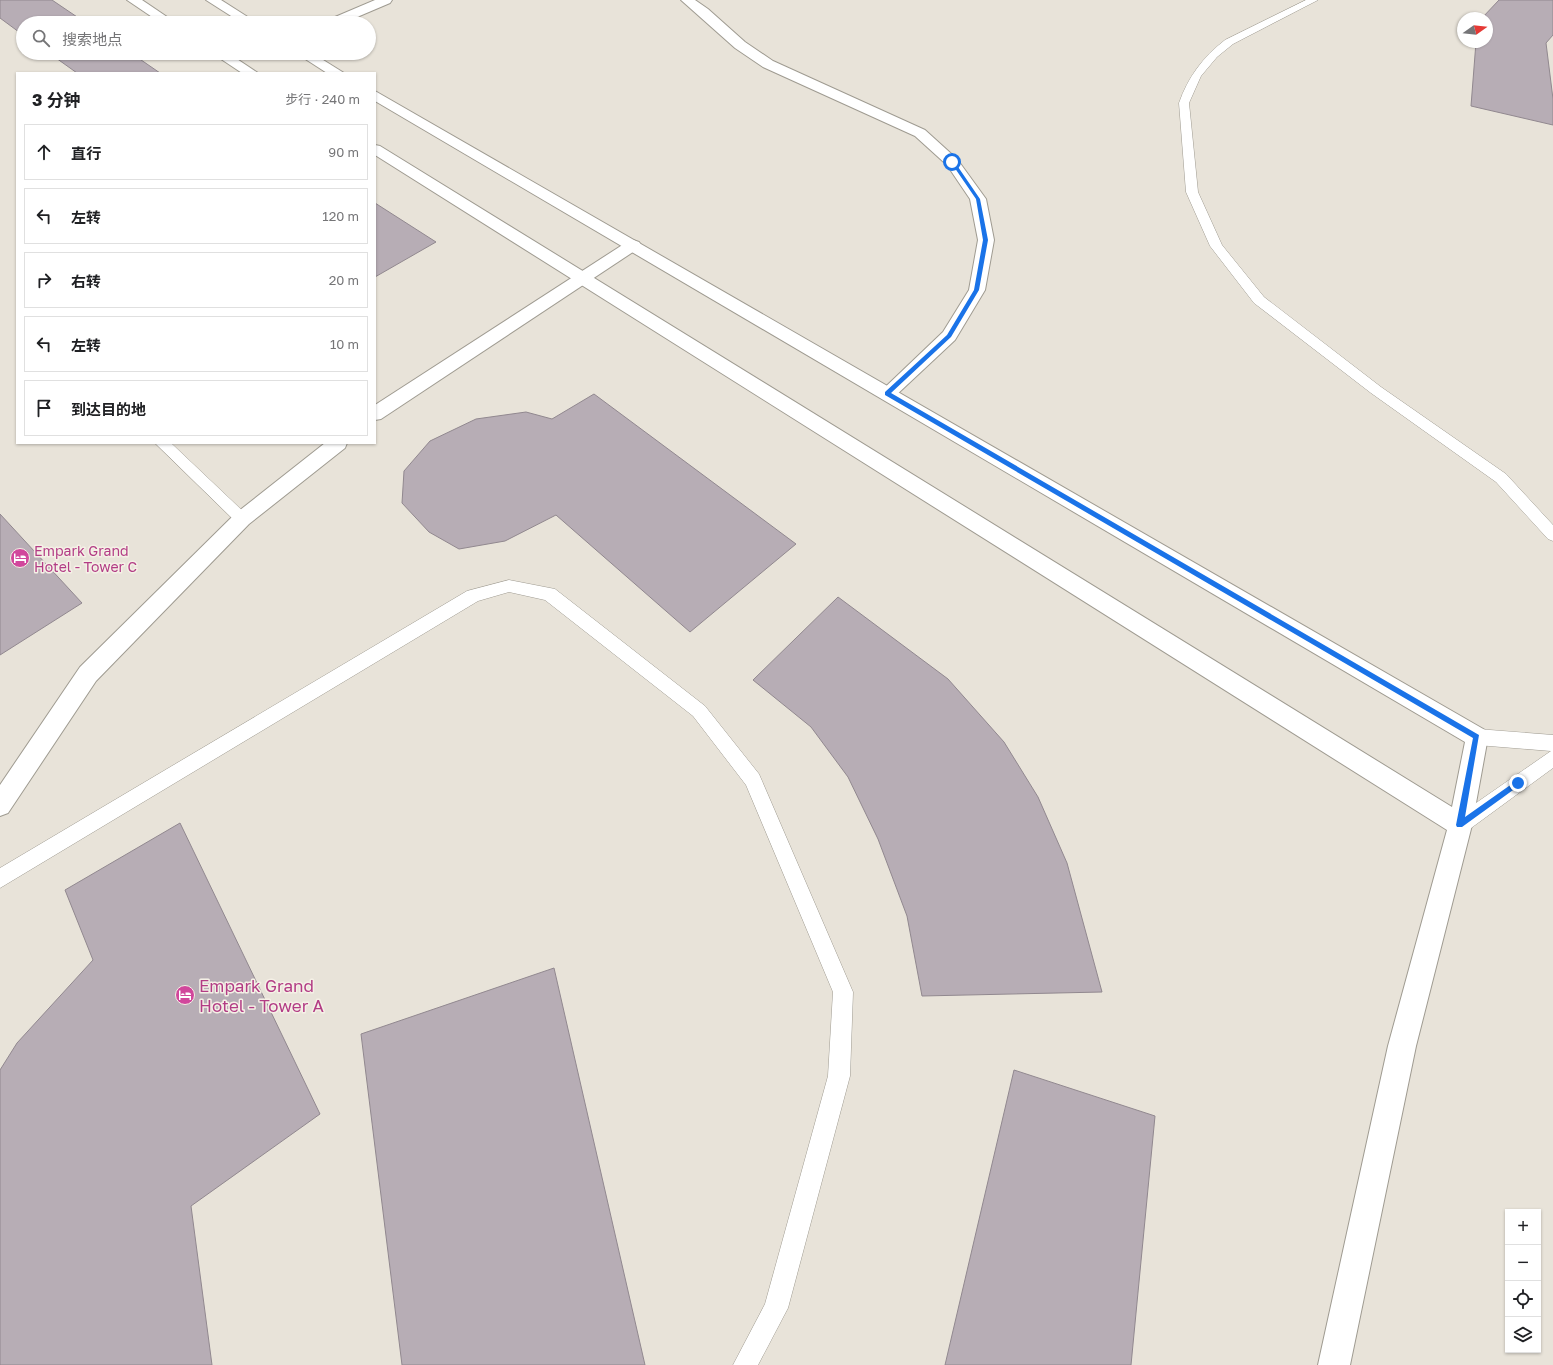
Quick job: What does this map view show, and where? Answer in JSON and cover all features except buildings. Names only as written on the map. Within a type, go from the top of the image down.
[{"type":"street","points":[[133,0],[159,16]]},
{"type":"street","points":[[212,0],[239,16]]},
{"type":"street","points":[[348,16],[386,0]]},
{"type":"street","points":[[688,0],[704,12],[740,45],[768,64],[920,133],[952,162],[978,199],[986,240],[977,290],[949,336],[887,394]]},
{"type":"street","points":[[230,60],[249,72]]},
{"type":"street","points":[[315,60],[335,72]]},
{"type":"street","points":[[376,96],[1477,737],[1460,825],[1402,1046],[1334,1365]]},
{"type":"street","points":[[376,151],[582,277],[1460,825]]},
{"type":"street","points":[[376,413],[633,245]]},
{"type":"street","points":[[0,805],[88,674],[242,519],[337,444]]},
{"type":"lane","points":[[1313,0],[1242,35],[1216,50],[1199,70],[1188,88],[1184,103],[1192,192],[1216,246],[1259,300],[1376,390],[1501,478],[1553,535]]},
{"type":"lane","points":[[163,444],[242,519]]},
{"type":"lane","points":[[0,879],[473,596],[509,586],[549,594],[699,711],[753,780],[843,992],[839,1076],[776,1308],[745,1365]]},
{"type":"lane","points":[[1477,737],[1553,743]]},
{"type":"lane","points":[[1460,825],[1553,758]]},
{"type":"place","name":"Empark Grand Hotel - Tower C","points":[[20,558]]},
{"type":"place","name":"Empark Grand Hotel - Tower A","points":[[185,995]]},
{"type":"route","points":[[952,162],[978,199],[986,240],[977,290],[949,336],[887,394],[1477,737],[1460,825],[1518,783]]}]
